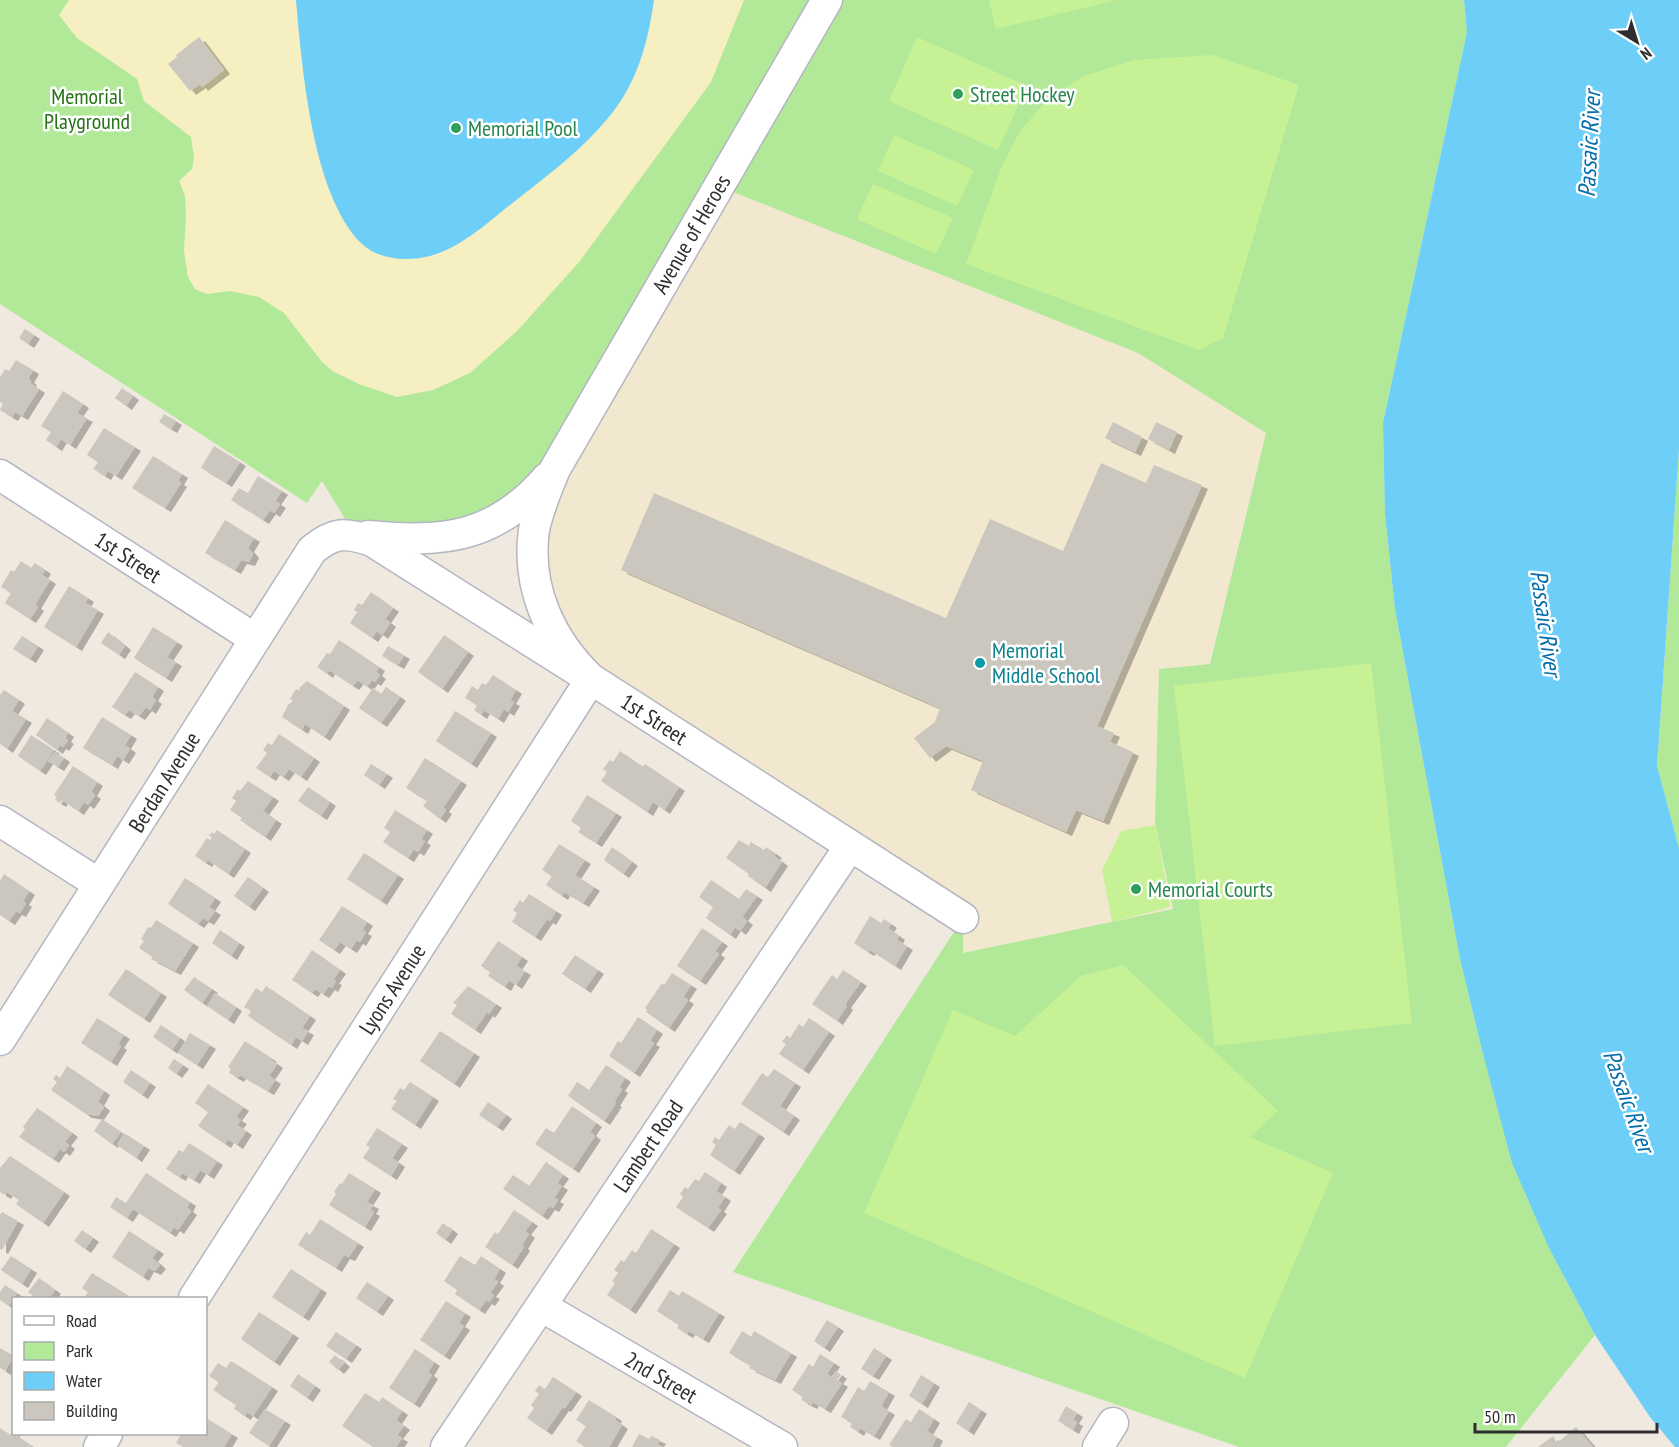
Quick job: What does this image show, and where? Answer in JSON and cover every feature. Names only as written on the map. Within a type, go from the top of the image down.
[{"type":"street","name":"Avenue of Heroes","points":[[591,679],[573,662],[556,639],[544,615],[536,589],[533,559],[534,530],[542,500],[555,469],[827,0]]},
{"type":"street","name":"Avenue of Heroes","points":[[347,535],[426,539],[458,535],[487,526],[514,511],[536,492],[555,469]]},
{"type":"street","name":"1st Street","points":[[0,475],[255,639]]},
{"type":"street","name":"Berdan Avenue","points":[[0,1040],[312,550],[325,540],[347,535]]},
{"type":"street","name":"1st Street","points":[[347,535],[372,541],[963,918]]},
{"type":"street","name":"Lyons Avenue","points":[[195,1297],[591,679]]},
{"type":"street","points":[[0,821],[99,884]]},
{"type":"street","name":"Lambert Road","points":[[446,1447],[850,846]]},
{"type":"street","name":"2nd Street","points":[[540,1306],[782,1447]]},
{"type":"shaded area","points":[[718,186],[1138,353],[1266,433],[1209,664],[1159,669],[1155,821],[1173,909],[963,954],[963,918],[573,662],[534,530]]},
{"type":"green space","name":"Memorial Playground","points":[[0,0],[1464,0],[1467,32],[1383,423],[1385,514],[1395,609],[1460,959],[1483,1054],[1549,1248],[1595,1335],[1506,1447],[1239,1447],[733,1272],[963,918],[963,953],[1173,909],[1155,822],[1159,669],[1210,664],[1266,433],[1138,353],[718,186],[514,511],[355,535],[322,481],[307,503],[0,304]]},
{"type":"green space","name":"Street Hockey","points":[[989,0],[1117,0],[996,29]]},
{"type":"green space","name":"Street Hockey","points":[[917,37],[1027,86],[998,150],[889,101]]},
{"type":"green space","points":[[1212,55],[1299,85],[1223,338],[1199,350],[966,264],[1002,166],[1020,131],[1048,99],[1084,76],[1135,60]]},
{"type":"green space","points":[[894,135],[974,170],[957,206],[878,171]]},
{"type":"green space","points":[[873,184],[953,218],[936,254],[857,219]]},
{"type":"green space","points":[[1679,450],[1679,848],[1657,767]]},
{"type":"green space","points":[[1371,663],[1412,1023],[1215,1046],[1174,686]]},
{"type":"green space","name":"Memorial Courts","points":[[1156,825],[1170,907],[1112,922],[1102,870],[1121,831]]},
{"type":"green space","points":[[1123,965],[1278,1111],[1250,1137],[1333,1173],[1245,1378],[864,1213],[953,1010],[1015,1036],[1081,976]]},
{"type":"sand","points":[[69,0],[744,0],[711,82],[580,261],[517,331],[470,373],[433,390],[397,397],[359,384],[334,372],[322,362],[284,313],[259,297],[230,291],[207,294],[195,289],[188,277],[184,251],[185,196],[179,181],[192,169],[194,157],[191,137],[144,101],[137,79],[77,38],[59,15]]},
{"type":"water","name":"Memorial Pool","points":[[296,0],[654,0],[647,39],[629,88],[611,115],[585,143],[462,241],[430,256],[403,259],[376,253],[361,243],[344,221],[331,194],[312,128]]},
{"type":"water","name":"Passaic River","points":[[1464,0],[1679,0],[1679,450],[1657,766],[1679,848],[1679,1447],[1675,1447],[1650,1417],[1595,1335],[1549,1248],[1512,1163],[1460,959],[1395,609],[1385,514],[1383,423],[1467,32]]},
{"type":"building","points":[[199,37],[224,70],[202,87],[200,84],[190,91],[168,64]]},
{"type":"building","points":[[25,329],[34,335],[28,344],[19,338]]},
{"type":"building","points":[[16,360],[33,370],[28,379],[39,389],[22,416],[15,412],[12,417],[0,410],[3,404],[0,402],[0,377],[5,369],[9,371]]},
{"type":"building","points":[[122,388],[133,396],[126,406],[115,398]]},
{"type":"building","points":[[63,391],[83,404],[77,413],[87,418],[70,445],[61,439],[56,447],[46,440],[51,432],[41,426]]},
{"type":"building","points":[[164,414],[176,421],[171,429],[159,422]]},
{"type":"building","points":[[1113,422],[1142,437],[1135,452],[1105,438]]},
{"type":"building","points":[[1156,422],[1177,432],[1169,450],[1148,439]]},
{"type":"building","points":[[104,428],[135,447],[116,476],[108,471],[105,476],[93,469],[98,462],[87,455]]},
{"type":"building","points":[[214,446],[240,462],[226,483],[201,468]]},
{"type":"building","points":[[153,456],[182,474],[178,481],[181,483],[165,508],[132,488]]},
{"type":"building","name":"Memorial Middle School","points":[[1101,463],[1146,483],[1154,465],[1202,485],[1097,726],[1114,733],[1110,742],[1133,752],[1103,821],[1076,810],[1066,832],[971,790],[983,761],[946,746],[930,758],[914,738],[935,722],[940,708],[621,570],[654,493],[946,618],[990,519],[1063,551]]},
{"type":"building","points":[[258,476],[282,491],[275,501],[280,504],[274,513],[270,510],[263,520],[231,500],[239,488],[248,493]]},
{"type":"building","points":[[225,520],[254,538],[248,548],[253,554],[249,562],[241,560],[235,570],[205,553]]},
{"type":"building","points":[[21,561],[31,568],[35,563],[45,570],[42,575],[50,580],[35,605],[38,607],[30,619],[5,603],[11,593],[1,587],[11,570],[14,572]]},
{"type":"building","points":[[69,586],[88,598],[85,603],[98,610],[76,647],[44,627]]},
{"type":"building","points":[[371,592],[393,608],[385,619],[390,623],[382,635],[377,631],[372,638],[350,623],[357,612],[354,610],[358,603],[362,605]]},
{"type":"building","points":[[153,627],[177,642],[167,657],[176,662],[166,678],[134,658]]},
{"type":"building","points":[[108,632],[125,646],[119,655],[101,643]]},
{"type":"building","points":[[444,635],[468,652],[442,689],[418,672]]},
{"type":"building","points":[[22,636],[38,646],[30,659],[13,649]]},
{"type":"building","points":[[339,640],[379,667],[376,672],[380,675],[375,682],[372,680],[367,687],[358,680],[353,686],[329,670],[327,674],[317,667],[327,653],[330,654]]},
{"type":"building","points":[[388,646],[404,655],[398,665],[382,656]]},
{"type":"building","points":[[135,672],[158,687],[152,697],[156,700],[150,710],[146,707],[139,716],[129,710],[125,715],[112,707]]},
{"type":"building","points":[[493,675],[516,690],[510,700],[514,702],[508,712],[504,709],[498,719],[484,710],[481,715],[474,710],[477,705],[465,698],[472,686],[478,690],[482,683],[486,685]]},
{"type":"building","points":[[307,681],[344,706],[324,737],[305,724],[302,730],[282,717],[288,705],[293,701],[290,699],[296,689],[300,691],[299,688]]},
{"type":"building","points":[[386,687],[400,697],[381,723],[359,708],[373,688],[381,694]]},
{"type":"building","points":[[4,690],[19,700],[12,711],[26,719],[7,749],[0,744],[0,695]]},
{"type":"building","points":[[455,711],[491,733],[471,764],[436,741]]},
{"type":"building","points":[[102,717],[131,735],[125,745],[130,749],[123,760],[117,756],[112,765],[83,748]]},
{"type":"building","points":[[47,718],[68,733],[65,738],[68,740],[63,747],[60,745],[57,750],[36,735]]},
{"type":"building","points":[[279,734],[314,758],[301,777],[289,769],[283,777],[274,771],[270,777],[256,768],[267,753],[263,750],[268,743],[272,745]]},
{"type":"building","points":[[31,735],[54,750],[40,771],[18,756]]},
{"type":"building","points":[[620,751],[643,767],[645,764],[679,787],[664,810],[653,802],[647,812],[601,781],[607,772],[603,769],[610,760],[613,762]]},
{"type":"building","points":[[55,752],[64,758],[58,767],[48,761]]},
{"type":"building","points":[[425,758],[461,781],[443,808],[446,810],[440,819],[423,806],[427,801],[406,788]]},
{"type":"building","points":[[371,764],[387,774],[379,785],[364,775]]},
{"type":"building","points":[[73,766],[97,782],[91,792],[95,795],[88,805],[84,802],[78,811],[62,800],[60,803],[55,800],[57,797],[54,795]]},
{"type":"building","points":[[248,781],[273,797],[263,811],[276,820],[265,837],[240,820],[242,818],[230,810],[236,801],[232,798]]},
{"type":"building","points":[[308,787],[330,802],[321,816],[298,801]]},
{"type":"building","points":[[587,795],[616,813],[596,843],[578,832],[581,828],[571,821]]},
{"type":"building","points":[[395,810],[427,830],[421,839],[425,841],[418,852],[414,849],[408,858],[383,842],[390,832],[384,828]]},
{"type":"building","points":[[217,830],[245,849],[228,874],[208,860],[206,863],[195,856],[207,838],[210,840],[212,837],[209,836],[212,832],[214,834]]},
{"type":"building","points":[[739,840],[749,846],[751,842],[764,850],[766,847],[782,862],[765,888],[726,858]]},
{"type":"building","points":[[559,844],[585,860],[575,875],[594,887],[583,903],[564,892],[562,896],[546,885],[552,876],[542,870]]},
{"type":"building","points":[[612,847],[632,862],[623,874],[604,860]]},
{"type":"building","points":[[364,853],[398,875],[381,901],[347,879]]},
{"type":"building","points":[[4,874],[29,891],[20,913],[16,911],[9,921],[0,915],[0,881]]},
{"type":"building","points":[[248,877],[263,888],[249,907],[234,896]]},
{"type":"building","points":[[185,878],[215,898],[209,907],[215,911],[208,921],[203,918],[198,924],[168,904]]},
{"type":"building","points":[[711,880],[739,899],[746,889],[757,896],[742,917],[747,921],[740,931],[735,927],[730,935],[706,918],[713,907],[699,897]]},
{"type":"building","points":[[529,894],[556,911],[550,921],[547,919],[535,937],[512,922],[517,913],[513,910],[520,900],[523,903]]},
{"type":"building","points":[[342,906],[367,922],[362,930],[366,932],[360,942],[357,940],[351,949],[340,942],[334,950],[319,940]]},
{"type":"building","points":[[870,916],[881,923],[884,919],[891,924],[888,928],[899,936],[897,940],[907,946],[895,966],[854,943]]},
{"type":"building","points":[[156,920],[193,943],[175,971],[151,959],[153,957],[139,948],[144,941],[141,939],[148,927],[151,928]]},
{"type":"building","points":[[702,928],[722,942],[715,951],[719,954],[700,981],[677,966]]},
{"type":"building","points":[[220,930],[239,943],[231,956],[212,943]]},
{"type":"building","points":[[498,941],[522,957],[516,966],[525,971],[516,985],[509,980],[505,987],[488,976],[490,972],[481,966]]},
{"type":"building","points":[[312,950],[340,970],[333,980],[336,981],[332,988],[329,986],[323,994],[315,989],[312,993],[292,980]]},
{"type":"building","points":[[575,955],[598,970],[585,989],[562,974]]},
{"type":"building","points":[[126,969],[161,993],[144,1019],[108,995]]},
{"type":"building","points":[[843,970],[861,982],[845,1004],[847,1006],[837,1021],[812,1004],[832,975],[837,979]]},
{"type":"building","points":[[672,973],[691,985],[683,997],[688,1000],[669,1028],[646,1012],[645,1008],[662,983],[664,985]]},
{"type":"building","points":[[194,977],[212,989],[202,1003],[184,990]]},
{"type":"building","points":[[266,986],[310,1016],[302,1028],[308,1031],[302,1041],[296,1037],[291,1045],[248,1016],[251,1011],[244,1007],[256,988],[262,992]]},
{"type":"building","points":[[468,986],[496,1004],[489,1014],[487,1012],[475,1030],[451,1014],[457,1005],[453,1003]]},
{"type":"building","points":[[215,993],[236,1007],[228,1020],[207,1006]]},
{"type":"building","points":[[638,1017],[657,1030],[650,1041],[654,1043],[634,1073],[609,1056],[618,1041],[621,1043]]},
{"type":"building","points":[[97,1018],[124,1035],[118,1044],[121,1046],[111,1062],[81,1043]]},
{"type":"building","points":[[809,1018],[829,1032],[803,1070],[779,1054],[786,1044],[782,1042],[787,1035],[790,1038],[799,1024],[803,1027]]},
{"type":"building","points":[[161,1025],[180,1038],[172,1050],[153,1037]]},
{"type":"building","points":[[440,1031],[474,1053],[454,1084],[420,1061]]},
{"type":"building","points":[[190,1033],[210,1045],[197,1065],[178,1053]]},
{"type":"building","points":[[245,1041],[277,1064],[269,1076],[275,1080],[268,1091],[240,1075],[238,1078],[229,1073],[231,1069],[228,1067]]},
{"type":"building","points":[[174,1059],[183,1065],[176,1074],[168,1068]]},
{"type":"building","points":[[606,1065],[625,1078],[619,1087],[622,1089],[614,1102],[616,1103],[604,1121],[568,1096],[577,1082],[589,1090]]},
{"type":"building","points":[[67,1066],[104,1091],[98,1102],[104,1107],[98,1116],[86,1114],[51,1090],[57,1082],[53,1079],[56,1075],[60,1078]]},
{"type":"building","points":[[774,1069],[795,1083],[780,1106],[794,1116],[783,1132],[741,1104],[762,1073],[768,1077]]},
{"type":"building","points":[[131,1070],[150,1083],[142,1095],[123,1082]]},
{"type":"building","points":[[410,1082],[433,1097],[415,1125],[391,1109],[397,1101],[393,1099],[400,1088],[404,1090]]},
{"type":"building","points":[[208,1084],[243,1107],[236,1117],[241,1120],[237,1125],[246,1131],[237,1145],[228,1139],[225,1144],[198,1126],[208,1112],[195,1103]]},
{"type":"building","points":[[488,1102],[506,1115],[497,1127],[479,1115]]},
{"type":"building","points":[[572,1106],[596,1123],[590,1132],[595,1136],[573,1169],[535,1144],[546,1128],[554,1133]]},
{"type":"building","points":[[37,1108],[72,1133],[65,1142],[69,1145],[64,1152],[60,1149],[53,1159],[19,1137],[25,1129],[23,1127]]},
{"type":"building","points":[[102,1119],[121,1132],[112,1144],[94,1131]]},
{"type":"building","points":[[740,1122],[759,1134],[734,1171],[710,1155],[716,1145],[712,1142],[715,1137],[719,1140],[729,1125],[735,1129]]},
{"type":"building","points":[[377,1128],[402,1144],[392,1158],[399,1163],[391,1176],[363,1158],[370,1147],[366,1145]]},
{"type":"building","points":[[124,1133],[144,1146],[136,1158],[117,1145]]},
{"type":"building","points":[[189,1143],[217,1161],[208,1175],[200,1170],[194,1180],[182,1173],[180,1177],[166,1169],[179,1150],[183,1152]]},
{"type":"building","points":[[10,1156],[64,1192],[43,1223],[16,1204],[19,1200],[7,1192],[5,1195],[0,1192],[0,1168]]},
{"type":"building","points":[[546,1162],[563,1175],[557,1183],[562,1186],[554,1198],[558,1200],[553,1208],[549,1206],[542,1216],[503,1189],[513,1175],[529,1186]]},
{"type":"building","points":[[705,1172],[721,1183],[716,1191],[725,1197],[718,1208],[721,1210],[708,1228],[676,1207],[683,1197],[680,1194],[685,1187],[688,1189],[695,1179],[699,1181]]},
{"type":"building","points":[[146,1173],[190,1202],[187,1208],[191,1211],[178,1230],[174,1227],[170,1233],[133,1209],[127,1218],[110,1207],[116,1197],[126,1203]]},
{"type":"building","points":[[349,1173],[375,1189],[367,1202],[373,1205],[370,1210],[374,1212],[365,1227],[329,1205],[336,1194],[334,1192]]},
{"type":"building","points":[[514,1210],[532,1222],[525,1231],[529,1234],[522,1245],[524,1247],[512,1265],[485,1247],[495,1232],[498,1234]]},
{"type":"building","points":[[2,1212],[18,1221],[2,1250],[0,1249],[0,1215]]},
{"type":"building","points":[[320,1219],[358,1243],[349,1257],[344,1255],[336,1268],[298,1245],[306,1232],[310,1235]]},
{"type":"building","points":[[443,1223],[452,1230],[445,1240],[436,1233]]},
{"type":"building","points":[[651,1229],[674,1244],[630,1310],[607,1295],[618,1273],[614,1270],[621,1260],[624,1262],[632,1250],[636,1253]]},
{"type":"building","points":[[82,1230],[93,1238],[85,1249],[74,1241]]},
{"type":"building","points":[[129,1231],[158,1250],[152,1258],[160,1265],[155,1271],[148,1268],[143,1277],[112,1257]]},
{"type":"building","points":[[11,1256],[31,1269],[22,1284],[1,1270]]},
{"type":"building","points":[[460,1256],[475,1265],[481,1256],[500,1269],[494,1279],[498,1282],[490,1293],[494,1295],[489,1302],[486,1300],[479,1310],[455,1294],[457,1290],[444,1281]]},
{"type":"building","points":[[291,1269],[321,1289],[303,1317],[272,1297]]},
{"type":"building","points":[[92,1273],[129,1296],[85,1297],[88,1292],[82,1288]]},
{"type":"building","points":[[39,1278],[55,1290],[50,1297],[35,1297],[28,1292]]},
{"type":"building","points":[[367,1282],[388,1296],[377,1312],[356,1298]]},
{"type":"building","points":[[5,1285],[17,1293],[12,1297],[9,1306],[0,1300],[0,1292]]},
{"type":"building","points":[[670,1290],[679,1296],[682,1291],[719,1313],[703,1339],[689,1331],[687,1334],[677,1328],[679,1325],[657,1311]]},
{"type":"building","points":[[446,1301],[465,1313],[459,1323],[464,1326],[444,1356],[420,1340]]},
{"type":"building","points":[[259,1312],[293,1334],[274,1362],[241,1339]]},
{"type":"building","points":[[827,1320],[838,1327],[824,1348],[814,1341]]},
{"type":"building","points":[[742,1331],[751,1337],[754,1331],[791,1353],[775,1380],[749,1368],[751,1366],[729,1353]]},
{"type":"building","points":[[336,1332],[356,1345],[346,1359],[326,1346]]},
{"type":"building","points":[[0,1348],[12,1355],[12,1359],[5,1371],[0,1368]]},
{"type":"building","points":[[874,1348],[886,1356],[873,1376],[861,1369]]},
{"type":"building","points":[[415,1349],[434,1362],[428,1372],[432,1375],[414,1404],[389,1388]]},
{"type":"building","points":[[820,1354],[834,1363],[827,1374],[832,1377],[836,1371],[841,1375],[837,1380],[842,1383],[825,1409],[813,1402],[811,1405],[801,1400],[803,1397],[792,1390],[809,1364],[813,1367]]},
{"type":"building","points":[[335,1355],[344,1363],[338,1370],[329,1362]]},
{"type":"building","points":[[231,1361],[272,1387],[253,1416],[247,1412],[245,1416],[234,1409],[236,1405],[213,1390],[219,1382],[209,1376],[218,1363],[226,1368]]},
{"type":"building","points":[[298,1374],[315,1386],[307,1398],[290,1386]]},
{"type":"building","points":[[921,1375],[934,1383],[922,1404],[909,1396]]},
{"type":"building","points":[[553,1377],[576,1392],[546,1431],[527,1418],[534,1408],[531,1405],[539,1394],[535,1391],[539,1385],[545,1389]]},
{"type":"building","points":[[870,1381],[889,1392],[881,1406],[889,1411],[874,1436],[860,1428],[858,1432],[850,1427],[852,1423],[841,1417],[858,1387],[864,1391]]},
{"type":"building","points":[[365,1393],[379,1402],[382,1397],[402,1411],[396,1420],[404,1426],[397,1435],[402,1438],[396,1447],[373,1447],[342,1426]]},
{"type":"building","points":[[589,1400],[616,1417],[615,1420],[622,1425],[609,1447],[585,1447],[576,1441],[586,1426],[576,1420]]},
{"type":"building","points":[[969,1402],[981,1410],[968,1431],[956,1423]]},
{"type":"building","points":[[1066,1406],[1077,1413],[1073,1420],[1077,1422],[1073,1430],[1058,1421]]},
{"type":"building","points":[[265,1409],[285,1421],[269,1446],[249,1433]]},
{"type":"building","points":[[919,1409],[934,1419],[927,1431],[937,1437],[932,1447],[893,1447],[889,1445],[906,1419],[911,1422]]},
{"type":"building","points":[[207,1419],[232,1434],[224,1447],[183,1447],[176,1443],[180,1435],[207,1435]]},
{"type":"building","points":[[1576,1427],[1593,1447],[1538,1447],[1553,1436],[1557,1443]]},
{"type":"building","points":[[0,1428],[10,1435],[12,1432],[12,1435],[34,1447],[0,1447]]},
{"type":"building","points":[[639,1434],[649,1439],[651,1436],[660,1440],[657,1444],[663,1447],[632,1447]]},
{"type":"place","name":"Street Hockey","points":[[958,94]]},
{"type":"place","name":"Memorial Pool","points":[[456,128]]},
{"type":"place","name":"Memorial Middle School","points":[[980,663]]},
{"type":"place","name":"Memorial Courts","points":[[1136,889]]}]
